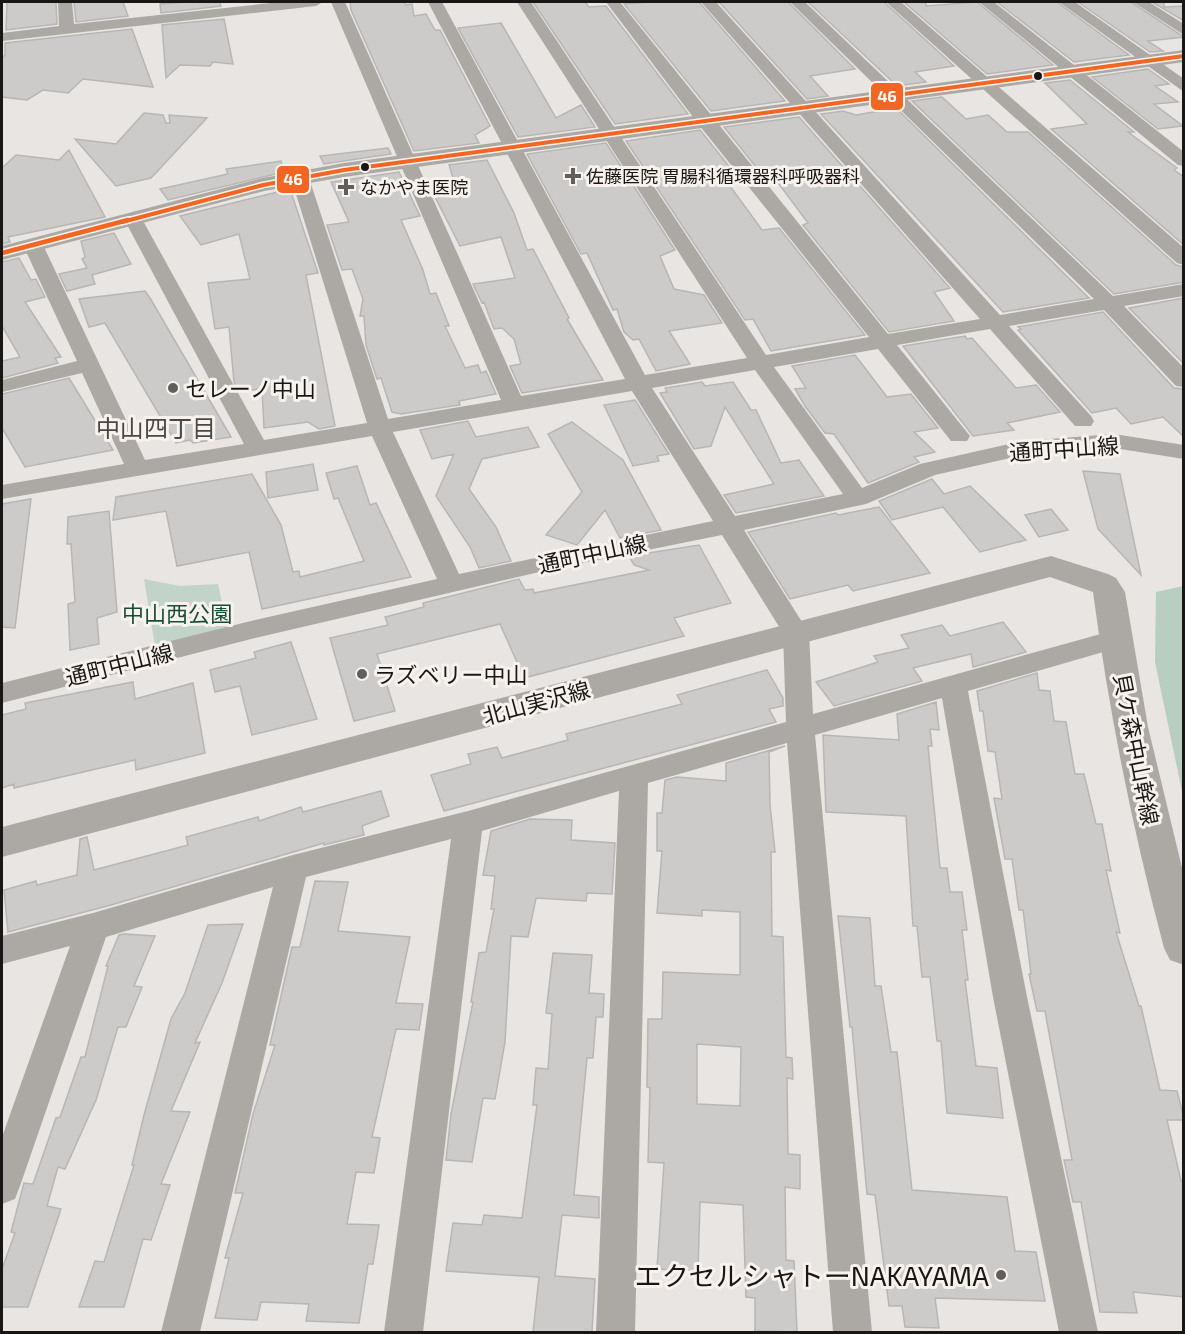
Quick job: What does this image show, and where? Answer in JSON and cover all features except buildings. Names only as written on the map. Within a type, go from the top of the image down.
[{"type":"street","points":[[65,2],[67,30]]},
{"type":"street","points":[[155,2],[158,20]]},
{"type":"street","points":[[4,36],[158,20],[243,6],[316,2]]},
{"type":"street","points":[[338,2],[514,405]]},
{"type":"street","points":[[435,2],[639,384],[796,633],[800,729],[853,1332]]},
{"type":"street","points":[[524,2],[762,363],[858,499]]},
{"type":"street","points":[[613,2],[705,121],[959,436]]},
{"type":"street","points":[[708,2],[1083,421]]},
{"type":"street","points":[[797,2],[897,95],[1109,303],[1184,381]]},
{"type":"street","points":[[893,2],[1184,259]]},
{"type":"street","points":[[986,2],[1184,161]]},
{"type":"street","points":[[1066,2],[1184,87]]},
{"type":"street","points":[[1140,2],[1184,31]]},
{"type":"street","points":[[2,254],[263,185],[300,178],[1184,56]]},
{"type":"street","points":[[300,178],[380,428],[452,585]]},
{"type":"street","points":[[133,219],[258,449]]},
{"type":"street","points":[[33,246],[138,469]]},
{"type":"street","points":[[3,488],[258,449],[1184,290]]},
{"type":"street","points":[[2,386],[89,365]]},
{"type":"street","name":"通町中山線","points":[[2,693],[251,630],[726,524],[858,499],[928,469],[1023,448],[1114,441],[1184,452]]},
{"type":"street","name":"北山実沢線","points":[[2,842],[1045,566],[1070,572]]},
{"type":"street","name":"貝ケ森中山幹線","points":[[1070,572],[1106,585],[1109,592],[1115,639],[1160,864],[1184,948]]},
{"type":"street","points":[[2,950],[93,927],[293,868],[468,823],[1115,639]]},
{"type":"street","points":[[953,685],[1010,997],[1079,1332]]},
{"type":"street","points":[[616,1332],[634,776]]},
{"type":"street","points":[[404,1332],[468,823]]},
{"type":"street","points":[[181,1332],[293,868]]},
{"type":"street","points":[[2,1186],[93,927]]},
{"type":"green space","name":"中山西公園","points":[[144,579],[180,586],[218,584],[228,629],[155,646]]},
{"type":"green space","points":[[1184,586],[1183,796],[1155,662],[1156,592]]},
{"type":"transit line","name":"46","points":[[2,253],[263,185],[344,170],[1184,56]]},
{"type":"place","name":"佐藤医院 胃腸科循環器科呼吸器科","points":[[573,176]]},
{"type":"place","name":"なかやま医院","points":[[346,187]]},
{"type":"place","name":"セレーノ中山","points":[[173,388]]},
{"type":"place","name":"ラズベリー中山","points":[[362,674]]},
{"type":"place","name":"エクセルシャトーNAKAYAMA","points":[[1001,1275]]},
{"type":"district","name":"中山四丁目","points":[[156,427]]}]
